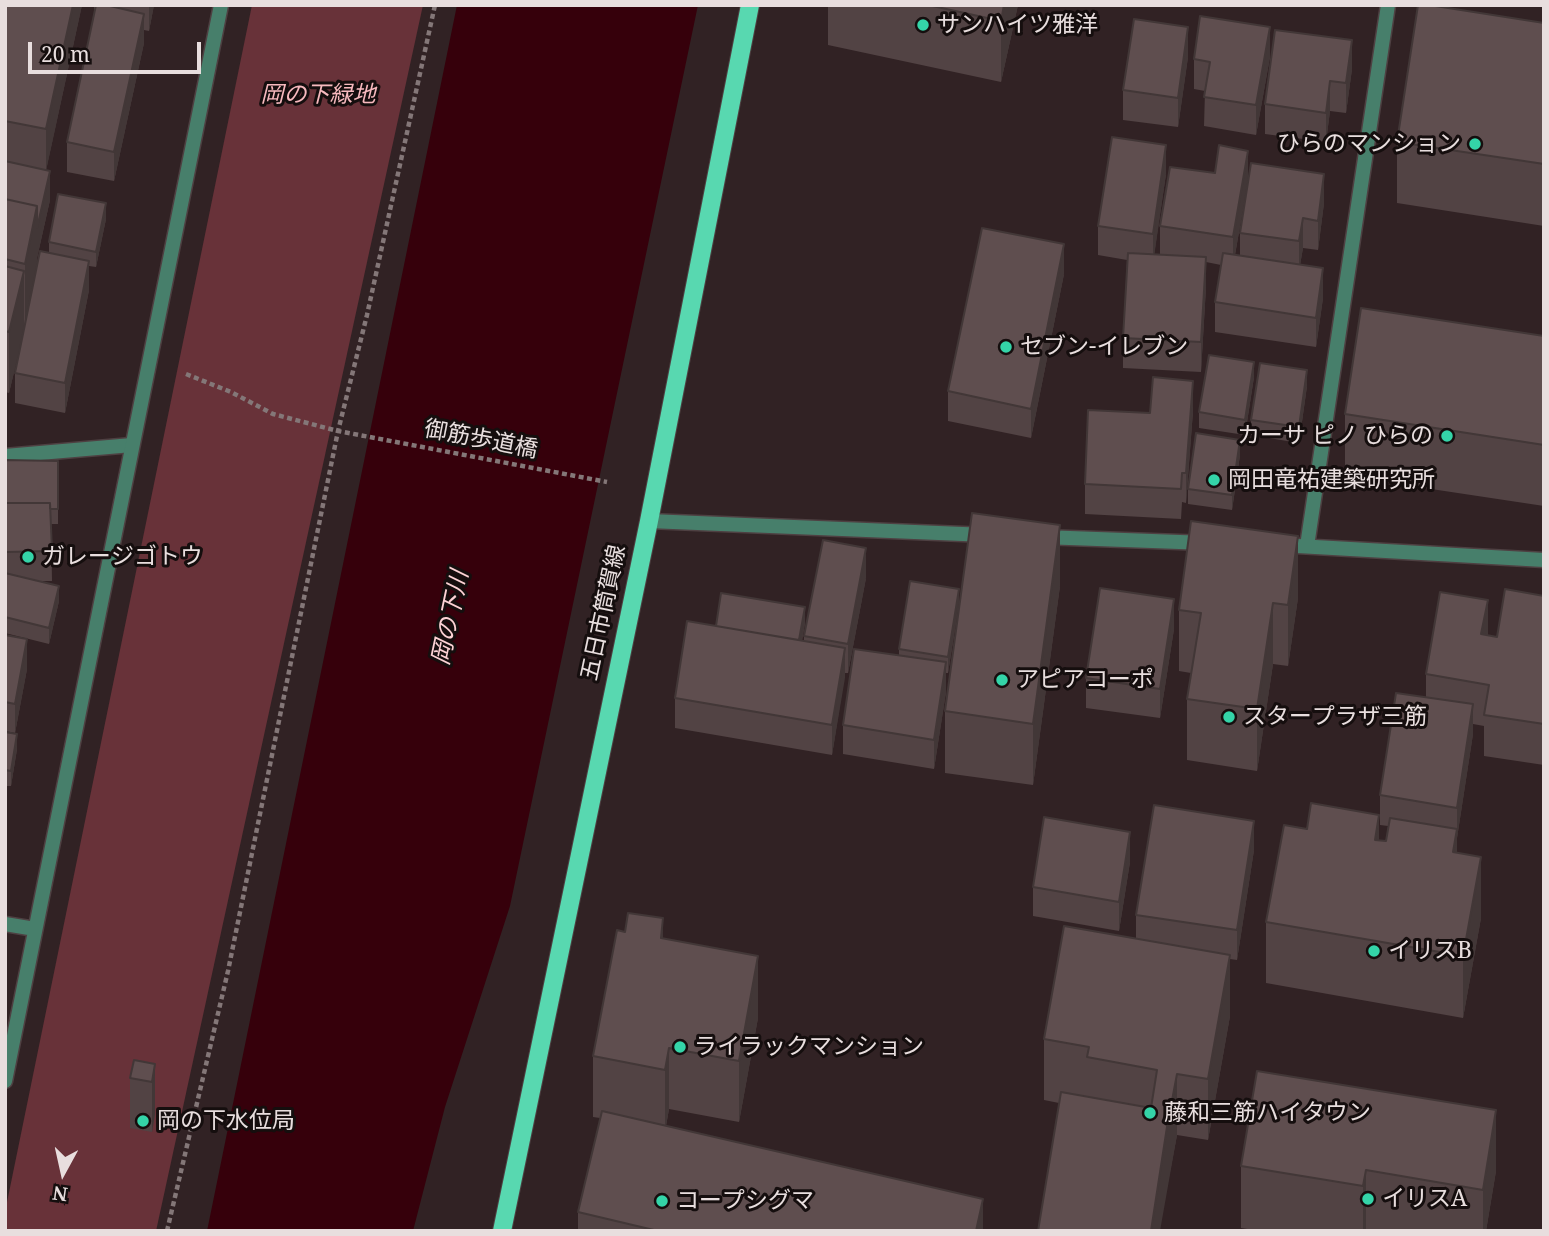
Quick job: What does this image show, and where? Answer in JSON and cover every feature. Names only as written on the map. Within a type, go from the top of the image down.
[{"type":"main road","name":"五日市筒賀線","points":[[502,1231],[649,521],[750,5]]},
{"type":"street","points":[[5,1081],[222,5]]},
{"type":"street","points":[[1307,546],[1388,5]]},
{"type":"street","points":[[5,456],[132,445]]},
{"type":"street","points":[[649,521],[1226,544]]},
{"type":"street","points":[[1267,545],[1544,560]]},
{"type":"street","points":[[5,923],[35,929]]},
{"type":"path","points":[[167,1231],[228,971],[338,430],[367,315],[435,5]]},
{"type":"path","name":"御筋歩道橋","points":[[150,360],[231,392],[273,414],[349,433],[607,482]]},
{"type":"green space","name":"岡の下緑地","points":[[252,5],[423,5],[156,1231],[5,1231],[5,1212]]},
{"type":"water","name":"岡の下川","points":[[457,5],[698,5],[510,906],[445,1107],[413,1231],[207,1231]]},
{"type":"building","points":[[5,5],[73,5],[46,129],[5,121]]},
{"type":"building","points":[[96,5],[144,14],[114,152],[67,142]]},
{"type":"building","points":[[928,5],[1004,5],[1001,21]]},
{"type":"building","points":[[1418,5],[1544,23],[1544,164],[1397,142]]},
{"type":"building","points":[[1200,16],[1270,27],[1256,105],[1204,97],[1210,62],[1194,59]]},
{"type":"building","points":[[1134,19],[1188,27],[1178,98],[1123,90]]},
{"type":"building","points":[[1275,30],[1352,40],[1346,83],[1330,81],[1326,113],[1265,104]]},
{"type":"building","points":[[1112,137],[1166,145],[1153,234],[1098,226]]},
{"type":"building","points":[[1219,145],[1248,151],[1233,237],[1160,226],[1170,167],[1215,173]]},
{"type":"building","points":[[5,161],[50,171],[37,228],[37,206],[5,199]]},
{"type":"building","points":[[1251,163],[1324,174],[1318,221],[1303,218],[1299,241],[1240,233]]},
{"type":"building","points":[[58,194],[106,203],[96,252],[49,242]]},
{"type":"building","points":[[5,199],[37,206],[25,264],[5,259]]},
{"type":"building","name":"セブン-イレブン","points":[[982,228],[1064,244],[1031,409],[948,391]]},
{"type":"building","points":[[40,251],[89,261],[65,383],[15,373]]},
{"type":"building","points":[[1128,253],[1206,257],[1201,342],[1123,338]]},
{"type":"building","points":[[1223,253],[1323,268],[1316,318],[1215,302]]},
{"type":"building","points":[[5,266],[24,271],[9,332],[5,331]]},
{"type":"building","points":[[1361,308],[1544,336],[1544,445],[1345,414]]},
{"type":"building","points":[[1209,355],[1254,362],[1245,420],[1199,412]]},
{"type":"building","points":[[1260,363],[1307,370],[1299,427],[1251,420]]},
{"type":"building","points":[[1153,377],[1193,381],[1186,473],[1182,473],[1181,489],[1085,484],[1088,410],[1150,413]]},
{"type":"building","name":"岡田竜祐建築研究所","points":[[1196,433],[1240,440],[1232,495],[1188,489]]},
{"type":"building","points":[[5,460],[58,461],[58,509],[50,509],[50,503],[5,503]]},
{"type":"building","points":[[5,503],[50,503],[52,551],[5,552]]},
{"type":"building","name":"アピアコーポ","points":[[972,513],[1060,525],[1033,724],[945,711]]},
{"type":"building","points":[[1191,521],[1298,536],[1288,605],[1273,603],[1257,709],[1187,699],[1201,613],[1179,610]]},
{"type":"building","points":[[823,540],[866,548],[848,644],[804,636]]},
{"type":"building","points":[[5,573],[59,586],[49,628],[5,617]]},
{"type":"building","points":[[910,581],[959,589],[948,657],[899,649]]},
{"type":"building","points":[[1100,588],[1174,599],[1160,689],[1086,678]]},
{"type":"building","points":[[1505,589],[1544,596],[1544,724],[1484,715],[1489,685],[1426,674],[1440,592],[1488,600],[1481,634],[1497,637]]},
{"type":"building","points":[[721,593],[805,607],[799,640],[716,626]]},
{"type":"building","points":[[687,621],[845,648],[832,725],[675,698]]},
{"type":"building","points":[[5,635],[27,639],[15,704],[5,702]]},
{"type":"building","points":[[854,649],[946,662],[934,740],[843,725]]},
{"type":"building","points":[[1396,693],[1473,704],[1457,808],[1380,795]]},
{"type":"building","points":[[5,732],[17,734],[11,771],[5,770]]},
{"type":"building","points":[[1311,803],[1379,815],[1375,840],[1386,841],[1390,818],[1457,829],[1453,852],[1481,857],[1463,956],[1266,922],[1284,825],[1307,829]]},
{"type":"building","points":[[1154,805],[1254,821],[1237,930],[1136,915]]},
{"type":"building","points":[[1044,817],[1130,832],[1119,902],[1033,887]]},
{"type":"building","points":[[628,913],[663,918],[661,938],[758,956],[739,1061],[669,1048],[665,1070],[593,1056],[617,930],[625,932]]},
{"type":"building","points":[[1064,926],[1230,955],[1208,1079],[1177,1074],[1151,1231],[1038,1231],[1061,1092],[1151,1108],[1157,1070],[1087,1057],[1089,1047],[1044,1039]]},
{"type":"building","points":[[134,1060],[155,1064],[152,1082],[130,1078]]},
{"type":"building","points":[[1257,1071],[1496,1110],[1483,1190],[1366,1170],[1363,1186],[1241,1166]]},
{"type":"building","points":[[602,1111],[983,1199],[976,1231],[658,1231],[578,1212]]},
{"type":"place","name":"サンハイツ雅洋","points":[[923,25]]},
{"type":"place","name":"ひらのマンション","points":[[1475,144]]},
{"type":"place","name":"セブン-イレブン","points":[[1006,347]]},
{"type":"place","name":"カーサ ピノ ひらの","points":[[1447,436]]},
{"type":"place","name":"岡田竜祐建築研究所","points":[[1214,480]]},
{"type":"place","name":"ガレージゴトウ","points":[[28,557]]},
{"type":"place","name":"アピアコーポ","points":[[1002,680]]},
{"type":"place","name":"スタープラザ三筋","points":[[1229,717]]},
{"type":"place","name":"イリスB","points":[[1374,951]]},
{"type":"place","name":"ライラックマンション","points":[[680,1047]]},
{"type":"place","name":"藤和三筋ハイタウン","points":[[1150,1113]]},
{"type":"place","name":"岡の下水位局","points":[[143,1121]]},
{"type":"place","name":"イリスA","points":[[1368,1199]]},
{"type":"place","name":"コープシグマ","points":[[662,1201]]}]
